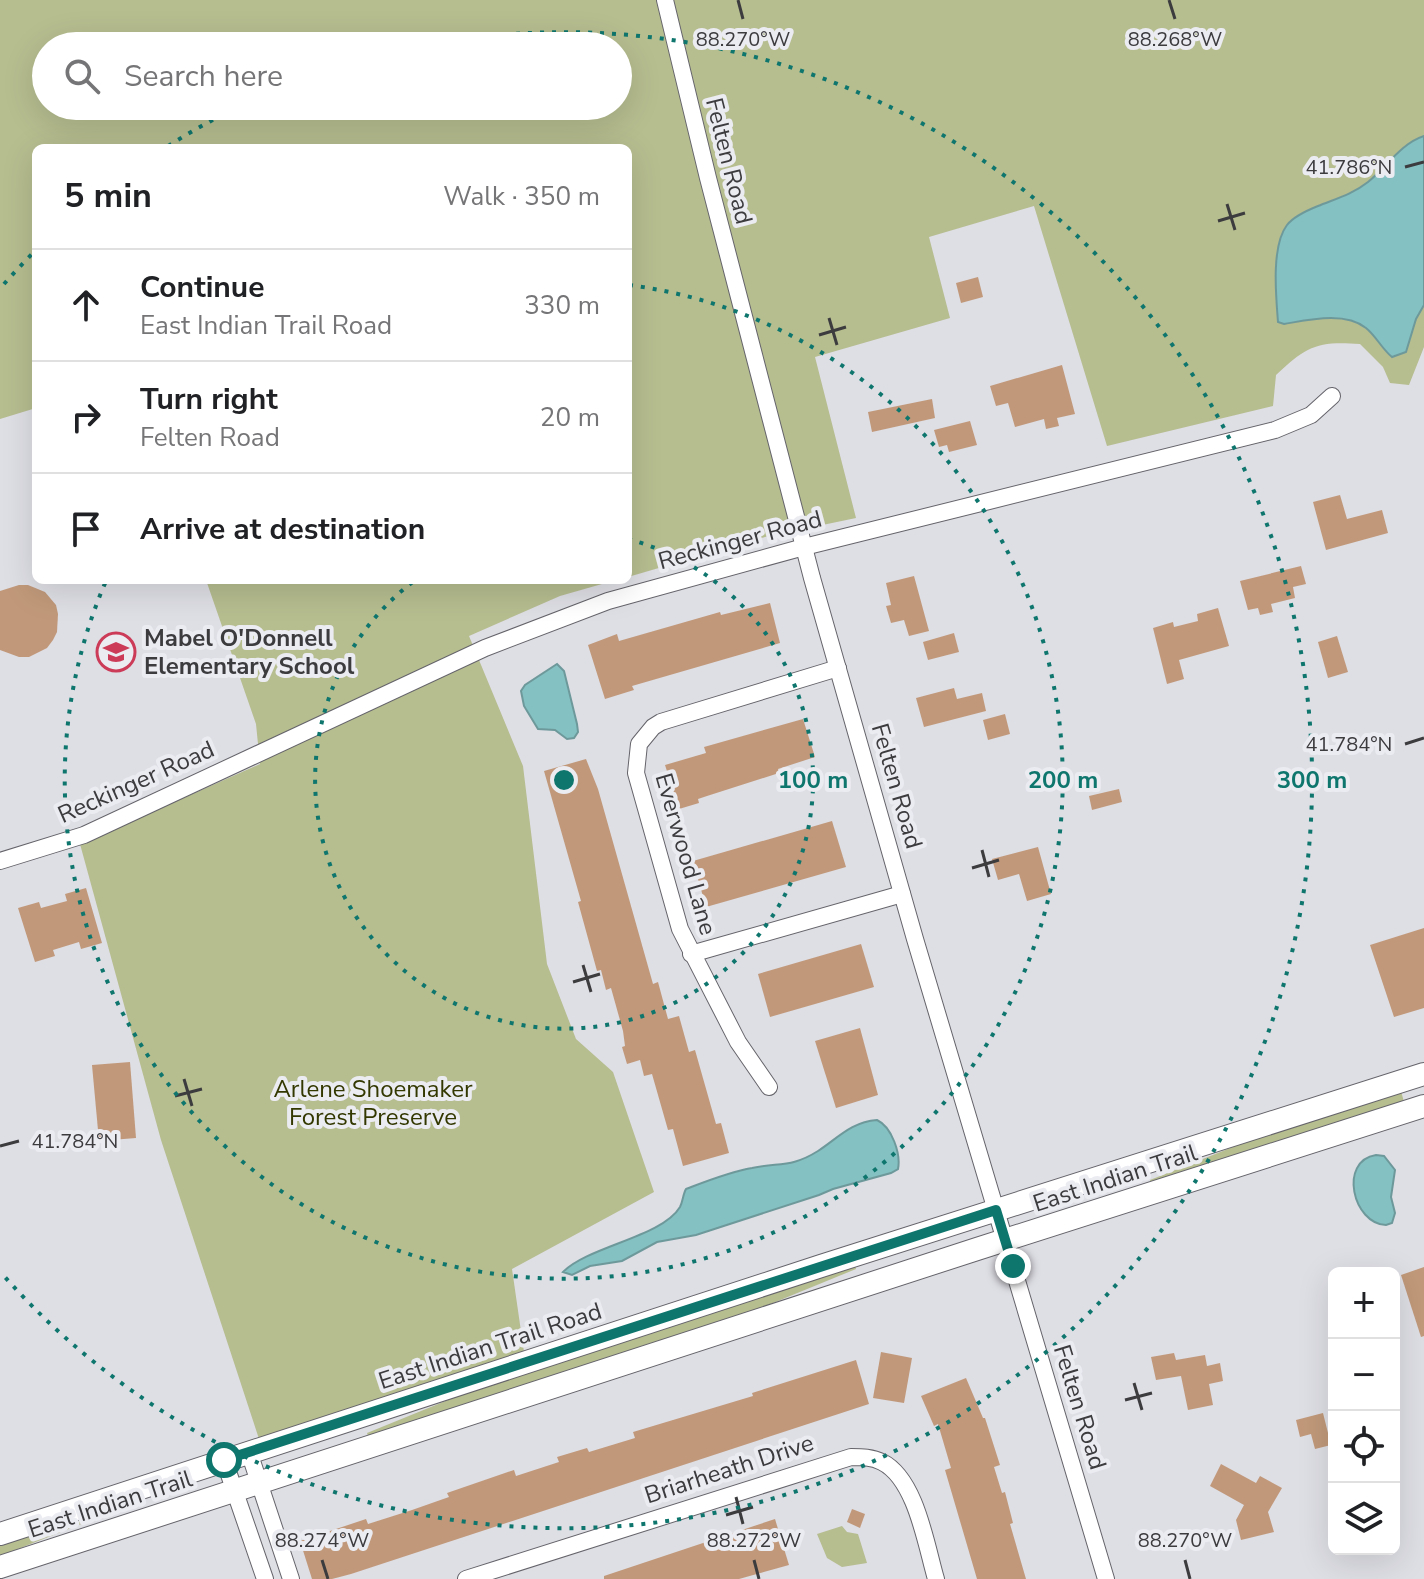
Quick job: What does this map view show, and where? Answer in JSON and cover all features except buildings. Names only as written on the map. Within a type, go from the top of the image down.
[{"type":"main road","name":"East Indian Trail","points":[[996,1210],[1424,1074]]},
{"type":"main road","name":"East Indian Trail","points":[[0,1567],[1424,1106]]},
{"type":"main road","name":"East Indian Trail Road","points":[[0,1534],[996,1210]]},
{"type":"street","name":"Felten Road","points":[[665,0],[804,547],[902,894],[1106,1579]]},
{"type":"street","name":"Reckinger Road","points":[[0,861],[96,829],[534,627],[608,601],[804,547],[1275,430],[1311,415],[1332,396]]},
{"type":"street","name":"Everwood Lane","points":[[769,1087],[738,1042],[680,929],[636,773],[639,744],[653,727],[677,716],[838,668]]},
{"type":"street","name":"Everwood Lane","points":[[691,954],[902,894]]},
{"type":"street","points":[[249,1452],[291,1579]]},
{"type":"street","name":"Briarheath Drive","points":[[466,1579],[851,1457],[884,1463],[906,1485],[936,1579]]},
{"type":"street","points":[[224,1460],[265,1579]]},
{"type":"green space","points":[[0,0],[1424,0],[1424,347],[1409,385],[1390,383],[1383,367],[1360,344],[1323,345],[1305,352],[1276,375],[1273,406],[1107,446],[1034,206],[929,237],[950,318],[815,357],[856,518],[765,537],[632,576],[632,144],[32,144],[32,409],[0,419]]},
{"type":"green space","name":"Arlene Shoemaker Forest Preserve","points":[[207,584],[602,584],[560,596],[469,636],[523,766],[547,964],[576,1039],[613,1072],[654,1192],[512,1269],[524,1352],[259,1439],[161,1140],[80,844],[260,764],[256,724]]},
{"type":"green space","points":[[1401,1091],[1404,1102],[1151,1183],[1150,1180],[1253,1139]]},
{"type":"green space","points":[[855,1265],[856,1269],[751,1312],[368,1436],[367,1433],[480,1387]]},
{"type":"green space","points":[[111,1507],[112,1512],[0,1556],[0,1544]]},
{"type":"green space","points":[[842,1526],[847,1532],[858,1534],[867,1563],[842,1567],[827,1558],[817,1534]]},
{"type":"water","points":[[1424,136],[1424,305],[1416,319],[1406,352],[1392,357],[1366,328],[1348,320],[1326,318],[1284,324],[1278,322],[1277,258],[1287,225],[1306,211],[1362,186],[1401,150]]},
{"type":"water","points":[[557,664],[564,671],[577,724],[578,732],[574,738],[567,739],[555,730],[538,729],[524,706],[521,691],[525,685]]},
{"type":"water","points":[[877,1120],[887,1128],[897,1149],[898,1169],[891,1173],[696,1235],[657,1242],[622,1261],[590,1266],[572,1275],[563,1272],[590,1255],[658,1226],[680,1207],[686,1189],[735,1172],[800,1160],[852,1127]]},
{"type":"water","points":[[1376,1155],[1384,1156],[1395,1170],[1391,1197],[1395,1213],[1392,1223],[1386,1225],[1375,1222],[1365,1214],[1354,1192],[1357,1168],[1364,1160]]},
{"type":"place","name":"Mabel O'Donnell Elementary School","points":[[116,652]]},
{"type":"route","points":[[224,1460],[996,1210],[1013,1266]]}]
